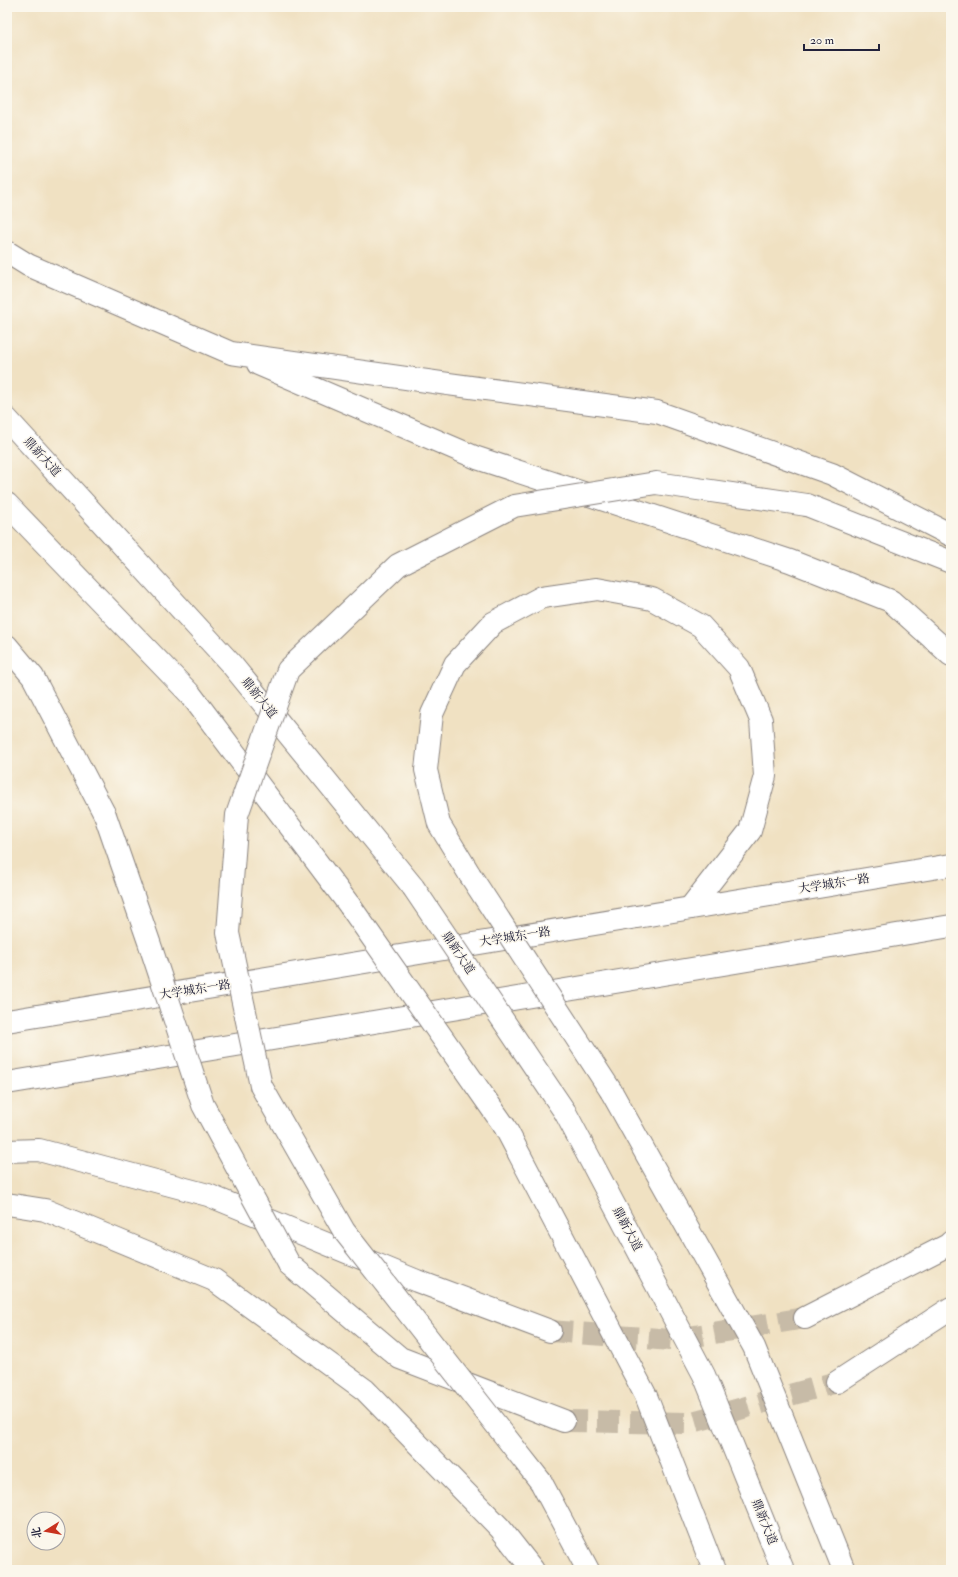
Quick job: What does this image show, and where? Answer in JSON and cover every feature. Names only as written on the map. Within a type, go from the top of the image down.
[{"type":"main road","points":[[7,252],[28,265],[477,458],[790,561],[891,601],[951,655]]},
{"type":"main road","points":[[232,353],[657,412],[832,474],[951,535]]},
{"type":"main road","name":"鼎新大道","points":[[7,419],[232,665],[413,887],[565,1112],[704,1375],[783,1570]]},
{"type":"main road","points":[[588,1570],[541,1482],[344,1231],[261,1086],[228,933],[237,816],[288,670],[398,565],[514,506],[656,483],[807,505],[951,562]]},
{"type":"main road","points":[[7,504],[191,695],[350,906],[505,1127],[646,1396],[714,1570]]},
{"type":"main road","points":[[690,908],[750,831],[765,776],[761,720],[739,668],[701,626],[652,599],[597,589],[542,597],[493,623],[455,664],[432,714],[426,770],[439,824],[470,875],[611,1091],[754,1347],[844,1570]]},
{"type":"main road","points":[[7,646],[33,677],[105,815],[203,1105],[289,1264],[400,1358],[564,1421]]},
{"type":"main road","name":"大学城东一路","points":[[7,1021],[951,865]]},
{"type":"main road","points":[[7,1083],[951,926]]},
{"type":"main road","points":[[7,1151],[39,1150],[208,1194],[410,1278],[550,1331]]},
{"type":"main road","points":[[7,1204],[44,1210],[214,1280],[365,1390],[500,1528],[533,1570]]},
{"type":"main road","points":[[805,1318],[948,1245],[951,1242]]},
{"type":"main road","points":[[836,1382],[951,1308]]},
{"type":"tunnel","points":[[550,1331],[671,1340],[805,1318]]},
{"type":"tunnel","points":[[564,1421],[689,1423],[837,1382]]}]
